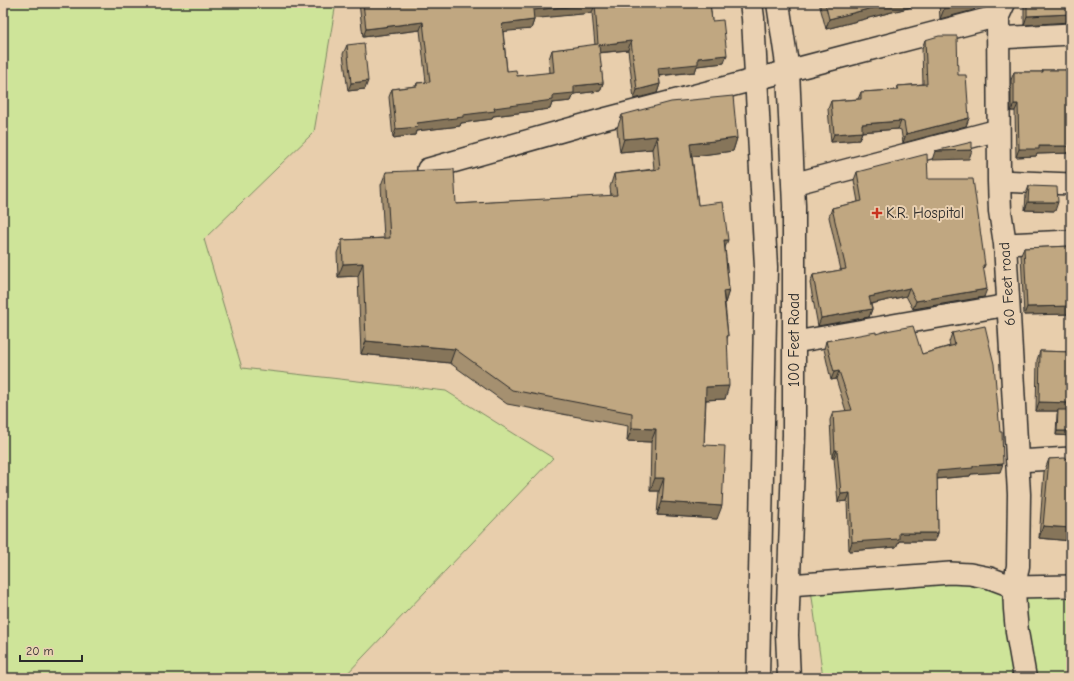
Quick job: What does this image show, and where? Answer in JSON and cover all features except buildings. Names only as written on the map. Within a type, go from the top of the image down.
[{"type":"street","name":"100 Feet Road","points":[[751,3],[766,266],[758,678]]},
{"type":"street","name":"100 Feet Road","points":[[778,3],[788,71],[793,184],[795,342],[794,435],[787,635],[789,678]]},
{"type":"street","points":[[428,169],[604,119],[788,71],[1001,10]]},
{"type":"street","name":"60 Feet road","points":[[1001,10],[998,38],[1000,211],[1005,244],[1019,494],[1018,566],[1014,587],[1015,609],[1017,632],[1025,678]]},
{"type":"street","points":[[998,38],[1071,34]]},
{"type":"street","points":[[793,184],[998,130]]},
{"type":"street","points":[[999,182],[1071,184]]},
{"type":"street","points":[[1005,244],[1071,241]]},
{"type":"street","points":[[795,342],[1008,305]]},
{"type":"street","points":[[1017,461],[1071,458]]},
{"type":"street","points":[[789,585],[950,573],[970,574],[990,578],[1014,587],[1071,586]]},
{"type":"green space","points":[[3,3],[336,3],[314,132],[204,239],[242,368],[446,391],[553,458],[343,678],[3,678]]},
{"type":"green space","points":[[809,575],[1071,579],[1071,678],[823,678]]},
{"type":"place","name":"K.R. Hospital","points":[[877,213]]}]
